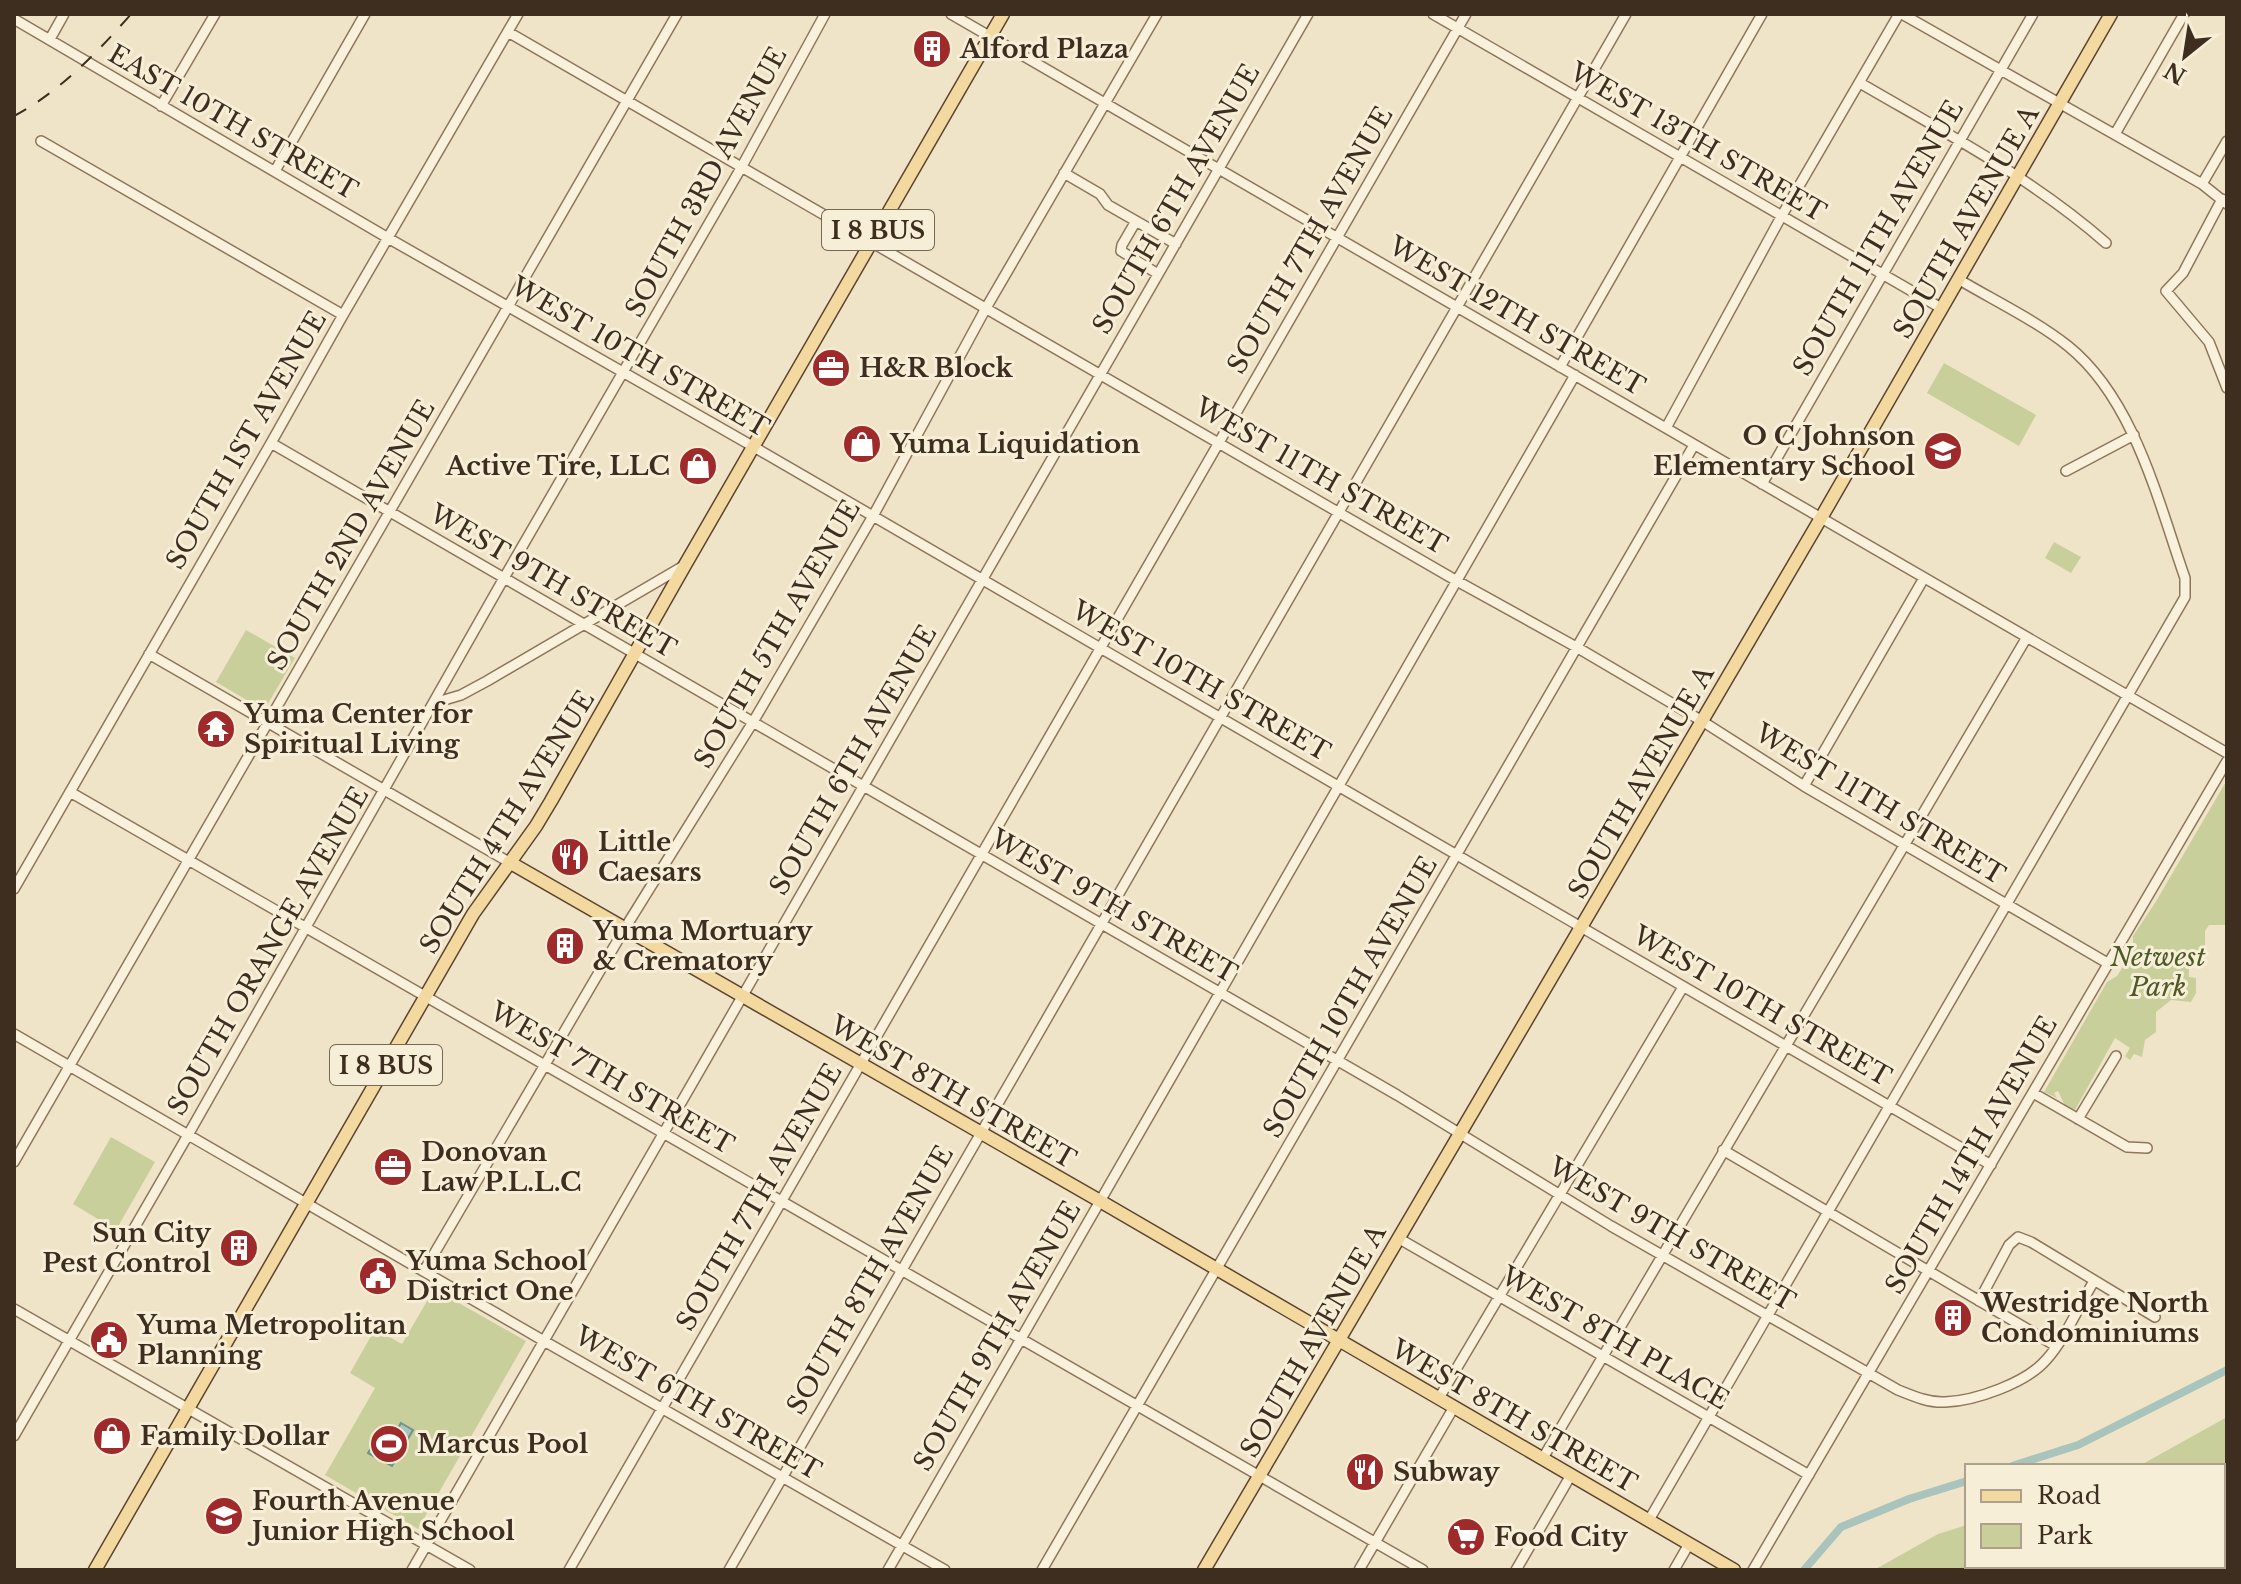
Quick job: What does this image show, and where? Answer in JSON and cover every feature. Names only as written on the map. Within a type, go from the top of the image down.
[{"type":"main road","name":"SOUTH 4TH AVENUE","points":[[95,1570],[483,899],[551,801],[1003,14]]},
{"type":"main road","name":"SOUTH AVENUE A","points":[[1204,1570],[1821,518],[2111,14]]},
{"type":"main road","name":"WEST 8TH STREET","points":[[509,862],[1734,1570]]},
{"type":"street","points":[[50,39],[64,14]]},
{"type":"street","points":[[161,106],[215,14]]},
{"type":"street","points":[[275,171],[365,14]]},
{"type":"street","name":"SOUTH 1ST AVENUE","points":[[14,889],[518,14]]},
{"type":"street","name":"SOUTH 2ND AVENUE","points":[[14,1162],[677,14]]},
{"type":"street","name":"SOUTH 3RD AVENUE","points":[[434,703],[741,168],[825,14]]},
{"type":"street","name":"WEST 12TH STREET","points":[[951,14],[2227,753]]},
{"type":"street","name":"SOUTH 5TH AVENUE","points":[[424,1271],[625,928],[753,722],[873,516],[986,308],[1157,14]]},
{"type":"street","name":"SOUTH 6TH AVENUE","points":[[412,1570],[1308,14]]},
{"type":"street","name":"WEST 13TH STREET","points":[[1433,14],[1941,308]]},
{"type":"street","name":"SOUTH 7TH AVENUE","points":[[569,1570],[1466,14]]},
{"type":"street","name":"SOUTH 8TH AVENUE","points":[[729,1570],[1626,14]]},
{"type":"street","points":[[1560,367],[1762,14]]},
{"type":"street","points":[[1666,428],[1781,217],[1901,14],[2202,184],[2224,201],[2183,273],[2166,291],[2209,342],[2227,388]]},
{"type":"street","name":"SOUTH 11TH AVENUE","points":[[1762,484],[2033,14]]},
{"type":"street","points":[[2115,134],[2184,14]]},
{"type":"street","name":"EAST 10TH STREET","points":[[14,19],[388,238]]},
{"type":"street","name":"WEST 11TH STREET","points":[[508,32],[1578,648],[1804,786],[2109,964]]},
{"type":"street","points":[[1860,83],[1960,141],[2062,206],[2106,243]]},
{"type":"street","points":[[41,141],[343,315]]},
{"type":"street","points":[[2202,184],[2227,141]]},
{"type":"street","points":[[1064,173],[1100,194],[1108,205],[1176,244]]},
{"type":"street","points":[[1136,221],[1121,251],[1158,274]]},
{"type":"street","name":"WEST 10TH STREET","points":[[388,238],[1991,1165]]},
{"type":"street","points":[[1649,1520],[2185,597],[2185,578],[2134,435],[2115,400],[2082,358],[2069,347],[1958,279]]},
{"type":"street","name":"SOUTH 9TH AVENUE","points":[[888,1570],[1575,375]]},
{"type":"street","points":[[2066,471],[2134,435]]},
{"type":"street","name":"WEST 9TH STREET","points":[[271,443],[1338,1061],[1662,1255],[1898,1390],[1936,1402],[1966,1400],[2024,1378],[2045,1362],[2056,1346]]},
{"type":"street","name":"SOUTH 10TH AVENUE","points":[[1042,1570],[1694,445]]},
{"type":"street","points":[[434,703],[461,695],[487,681],[685,565]]},
{"type":"street","points":[[1804,786],[1924,578]]},
{"type":"street","points":[[1543,1458],[2027,637]]},
{"type":"street","name":"WEST 8TH STREET","points":[[149,654],[509,862]]},
{"type":"street","name":"SOUTH ORANGE AVENUE","points":[[19,1420],[188,1135],[434,703]]},
{"type":"street","name":"SOUTH 14TH AVENUE","points":[[1753,1570],[2227,761]]},
{"type":"street","name":"WEST 7TH STREET","points":[[70,792],[1423,1570]]},
{"type":"street","points":[[1439,1398],[1683,987]]},
{"type":"street","name":"WEST 6TH STREET","points":[[14,1034],[945,1570]]},
{"type":"street","points":[[2078,1119],[2116,1056]]},
{"type":"street","points":[[2033,1093],[2127,1147],[2147,1148]]},
{"type":"street","points":[[1723,1150],[2056,1346],[2094,1281]]},
{"type":"street","points":[[1979,1301],[2009,1245],[2018,1237],[2155,1317]]},
{"type":"street","name":"WEST 8TH PLACE","points":[[1398,1238],[1809,1475]]},
{"type":"street","points":[[14,1309],[470,1570]]},
{"type":"street","points":[[1359,1570],[1454,1407]]},
{"type":"street","points":[[14,1436],[19,1420]]},
{"type":"street","points":[[1516,1570],[1571,1475]]},
{"type":"street","points":[[1674,1570],[1689,1544]]},
{"type":"green space","points":[[1944,363],[2036,415],[2019,446],[1927,393]]},
{"type":"green space","points":[[2054,542],[2081,557],[2071,573],[2045,558]]},
{"type":"green space","points":[[246,630],[295,658],[262,709],[216,682]]},
{"type":"green space","name":"Netwest Park","points":[[2227,780],[2227,925],[2209,925],[2205,931],[2205,947],[2189,967],[2189,977],[2196,978],[2196,993],[2191,1002],[2171,1000],[2156,1012],[2156,1032],[2145,1040],[2142,1057],[2134,1054],[2130,1060],[2125,1056],[2130,1048],[2115,1038],[2075,1110],[2065,1106],[2058,1091],[2054,1093],[2057,1098],[2044,1092],[2107,982],[2117,976],[2133,951],[2133,936]]},
{"type":"green space","points":[[111,1137],[155,1162],[116,1230],[73,1204]]},
{"type":"green space","points":[[434,1289],[526,1341],[418,1529],[325,1475],[375,1388],[350,1373],[375,1329],[402,1344]]},
{"type":"green space","points":[[2227,1417],[2227,1570],[1874,1570],[1938,1534],[1965,1526],[1965,1568],[2225,1568],[2225,1464],[2143,1464]]},
{"type":"water","name":"Marcus Pool","points":[[401,1423],[413,1430],[392,1466],[368,1453],[383,1428],[395,1434]]},
{"type":"waterway","points":[[2018,1464],[2078,1445],[2227,1370]]},
{"type":"waterway","points":[[1804,1570],[1841,1527],[1909,1499],[1965,1482]]},
{"type":"railway","points":[[14,116],[46,96],[77,70],[131,14]]},
{"type":"place","name":"Alford Plaza","points":[[932,49]]},
{"type":"place","name":"H&R Block","points":[[831,368]]},
{"type":"place","name":"Yuma Liquidation","points":[[862,444]]},
{"type":"place","name":"O C Johnson Elementary School","points":[[1943,451]]},
{"type":"place","name":"Active Tire, LLC","points":[[698,466]]},
{"type":"place","name":"Yuma Center for Spiritual Living","points":[[216,729]]},
{"type":"place","name":"Little Caesars","points":[[570,857]]},
{"type":"place","name":"Yuma Mortuary & Crematory","points":[[565,946]]},
{"type":"place","name":"Donovan Law P.L.L.C","points":[[393,1167]]},
{"type":"place","name":"Sun City Pest Control","points":[[239,1248]]},
{"type":"place","name":"Yuma School District One","points":[[378,1276]]},
{"type":"place","name":"Westridge North Condominiums","points":[[1953,1318]]},
{"type":"place","name":"Yuma Metropolitan Planning","points":[[109,1340]]},
{"type":"place","name":"Family Dollar","points":[[112,1436]]},
{"type":"place","name":"Marcus Pool","points":[[389,1444]]},
{"type":"place","name":"Subway","points":[[1365,1472]]},
{"type":"place","name":"Fourth Avenue Junior High School","points":[[224,1516]]},
{"type":"place","name":"Food City","points":[[1466,1537]]}]
